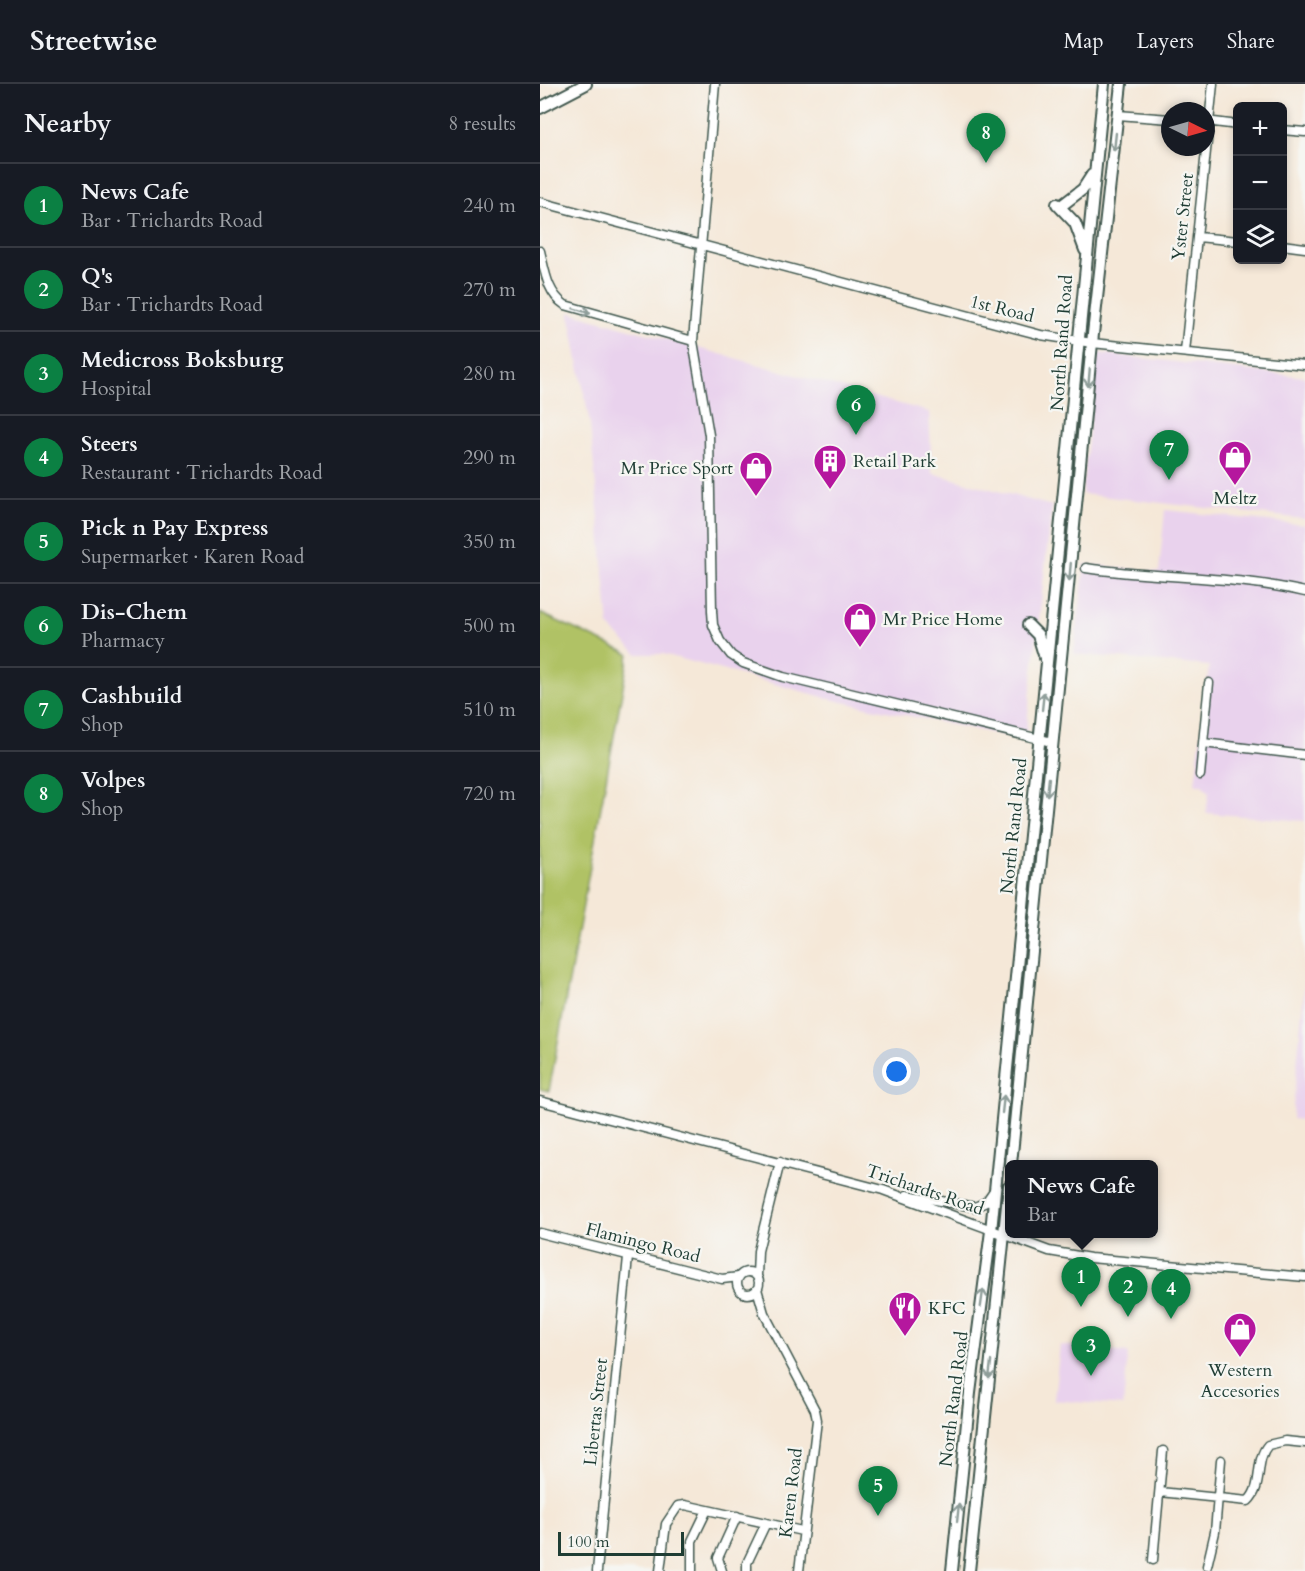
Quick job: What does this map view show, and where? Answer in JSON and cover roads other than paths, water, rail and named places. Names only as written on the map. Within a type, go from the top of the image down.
[{"type":"main road","points":[[540,108],[586,84]]},
{"type":"main road","name":"North Rand Road","points":[[952,1571],[970,1393],[991,1231],[1104,84]]},
{"type":"main road","name":"North Rand Road","points":[[1011,1160],[1092,343],[1121,84]]},
{"type":"main road","points":[[1086,253],[1075,223],[1059,205],[1083,189],[1095,169]]},
{"type":"main road","points":[[1028,625],[1038,635],[1047,664]]},
{"type":"main road","points":[[1026,873],[1040,870]]},
{"type":"main road","name":"North Rand Road","points":[[969,1571],[1005,1226]]},
{"type":"street","points":[[715,84],[693,340],[709,445],[713,626],[731,655],[742,663],[783,677],[951,715],[1052,742]]},
{"type":"street","name":"Yster Street","points":[[1211,102],[1213,84]]},
{"type":"street","points":[[1118,115],[1161,118]]},
{"type":"street","points":[[1215,123],[1233,124]]},
{"type":"street","points":[[1287,130],[1305,132]]},
{"type":"street","name":"Yster Street","points":[[1185,352],[1205,156]]},
{"type":"street","name":"1st Road","points":[[540,202],[700,243],[975,320],[1092,343],[1305,365]]},
{"type":"street","points":[[1198,237],[1233,240]]},
{"type":"street","points":[[1287,246],[1305,248]]},
{"type":"street","points":[[540,251],[548,284],[554,295],[565,305],[693,340]]},
{"type":"street","points":[[1086,568],[1286,588],[1305,592]]},
{"type":"street","points":[[1200,775],[1209,683]]},
{"type":"street","points":[[1203,743],[1305,755]]},
{"type":"street","name":"Trichardts Road","points":[[540,1101],[883,1190],[1004,1236]]},
{"type":"street","points":[[764,1313],[757,1289],[758,1251],[780,1162]]},
{"type":"street","points":[[883,1190],[975,1207],[986,1202],[995,1189]]},
{"type":"street","name":"Flamingo Road","points":[[540,1233],[722,1279],[740,1279]]},
{"type":"street","name":"Trichardts Road","points":[[1010,1238],[1049,1251],[1090,1258],[1305,1277]]},
{"type":"street","points":[[740,1279],[758,1251]]},
{"type":"street","name":"Libertas Street","points":[[597,1571],[628,1257]]},
{"type":"street","points":[[740,1279],[752,1272],[757,1276]]},
{"type":"street","points":[[740,1279],[746,1293],[764,1313]]},
{"type":"street","points":[[746,1293],[757,1289]]},
{"type":"street","name":"Karen Road","points":[[764,1313],[808,1392],[817,1420],[798,1571]]},
{"type":"street","points":[[1160,1492],[1248,1501],[1257,1489],[1261,1456],[1268,1445],[1285,1441],[1305,1443]]},
{"type":"street","points":[[1153,1560],[1163,1451]]},
{"type":"street","points":[[1207,1566],[1215,1532],[1221,1460]]},
{"type":"street","points":[[660,1571],[666,1524],[674,1508],[685,1505],[802,1531]]},
{"type":"street","points":[[692,1571],[692,1541],[707,1510]]},
{"type":"street","points":[[722,1571],[718,1558],[737,1516]]},
{"type":"street","points":[[747,1571],[747,1563],[766,1523]]},
{"type":"place","name":"Volpes","points":[[986,163]]},
{"type":"place","name":"Dis-Chem","points":[[856,435]]},
{"type":"place","name":"Cashbuild","points":[[1169,480]]},
{"type":"place","name":"Meltz","points":[[1235,486]]},
{"type":"place","name":"Retail Park","points":[[830,490]]},
{"type":"place","name":"Mr Price Sport","points":[[756,497]]},
{"type":"place","name":"Mr Price Home","points":[[860,648]]},
{"type":"place","name":"News Cafe","points":[[1081,1307]]},
{"type":"place","name":"Q's","points":[[1128,1317]]},
{"type":"place","name":"Steers","points":[[1171,1319]]},
{"type":"place","name":"KFC","points":[[905,1337]]},
{"type":"place","name":"Western Accesories","points":[[1240,1358]]},
{"type":"place","name":"Medicross Boksburg","points":[[1091,1376]]},
{"type":"place","name":"Pick n Pay Express","points":[[878,1516]]}]
